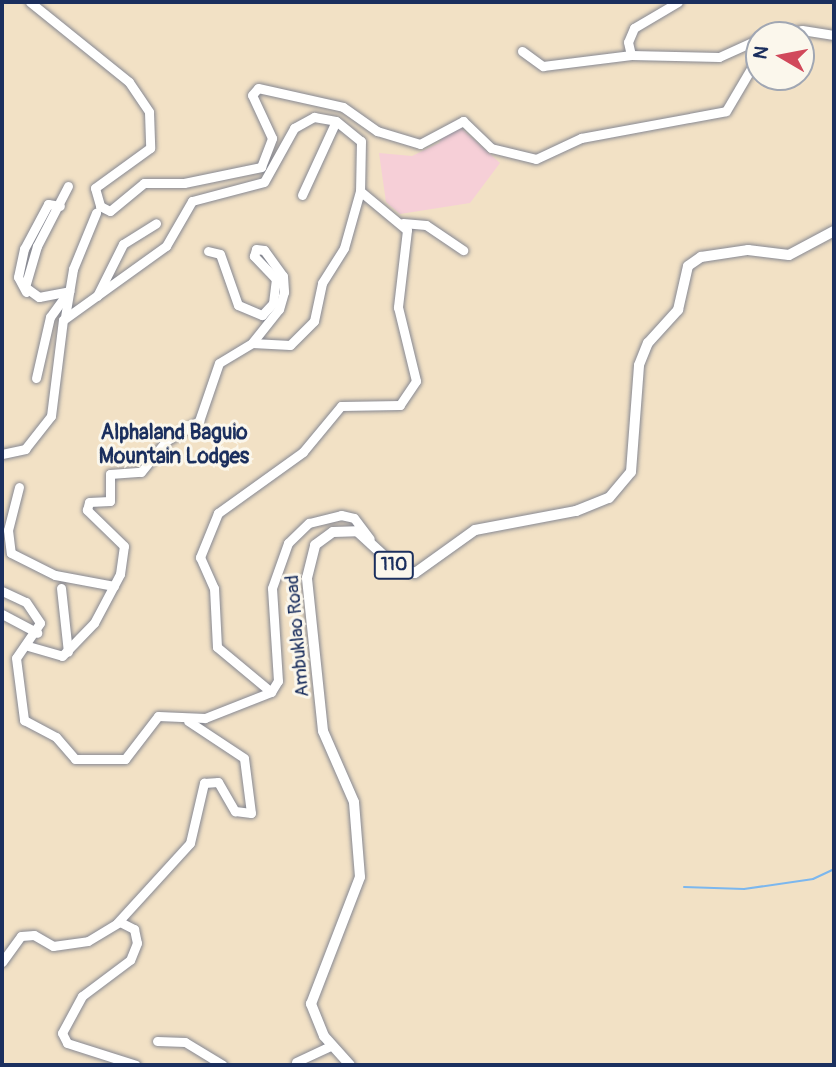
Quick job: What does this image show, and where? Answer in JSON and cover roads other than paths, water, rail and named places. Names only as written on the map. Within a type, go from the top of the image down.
[{"type":"main road","name":"110","points":[[370,539],[395,566],[415,573],[475,530],[576,512],[610,498],[631,472],[639,365],[648,342],[678,310],[688,266],[701,257],[748,250],[789,255],[834,231]]},
{"type":"main road","name":"Ambuklao Road","points":[[349,1065],[332,1045],[312,1013],[312,994],[360,877],[354,802],[323,731],[307,578],[315,545],[326,535],[347,529],[370,539]]},
{"type":"street","points":[[30,2],[129,82],[149,112],[150,148],[95,188],[100,206],[110,211],[144,183],[184,183],[225,169],[245,173],[261,167],[272,138],[251,95],[258,88],[343,107],[377,131],[420,144],[463,121],[491,148],[536,159],[581,138],[726,111],[745,79]]},
{"type":"street","points":[[631,55],[628,42],[634,28],[678,2]]},
{"type":"street","points":[[815,35],[834,35]]},
{"type":"street","points":[[522,51],[543,66],[631,55],[647,60],[719,57],[745,45]]},
{"type":"street","points":[[65,317],[173,239],[192,201],[264,182],[298,124],[314,117],[336,121],[361,141],[360,191],[307,333],[281,348],[252,343]]},
{"type":"street","points":[[302,195],[336,121]]},
{"type":"street","points":[[68,186],[27,269],[27,293],[69,291]]},
{"type":"street","points":[[360,191],[403,223],[426,225],[463,250]]},
{"type":"street","points":[[2,454],[25,449],[51,416],[60,367],[58,329],[65,317],[69,291],[96,213]]},
{"type":"street","points":[[97,296],[124,244],[156,223]]},
{"type":"street","points":[[271,692],[213,639],[216,596],[201,547],[218,513],[303,453],[338,409],[409,399],[414,364],[398,307],[409,252],[403,223]]},
{"type":"street","points":[[28,646],[50,657],[68,652],[114,586],[124,546],[87,510],[89,502],[110,501],[110,474],[141,472],[166,441],[200,421],[219,363],[252,343],[279,310],[283,276],[256,249],[254,256],[276,279],[275,294],[270,311],[249,313],[238,305],[220,254],[208,251]]},
{"type":"street","points":[[36,378],[50,317],[69,291]]},
{"type":"street","points":[[19,487],[8,530],[11,553],[55,575],[114,586]]},
{"type":"street","points":[[2,592],[34,610],[37,633],[15,667],[24,720],[56,737],[75,760],[125,759],[158,716],[185,720],[205,718],[254,695],[271,692],[278,681],[272,662],[278,623],[274,572],[288,543],[309,523],[341,515],[354,518],[370,539]]},
{"type":"street","points":[[61,588],[68,652]]},
{"type":"street","points":[[2,614],[37,633]]},
{"type":"street","points":[[254,695],[261,682]]},
{"type":"street","points":[[2,962],[21,936],[61,945],[95,938],[117,923],[190,843],[204,783],[218,782],[235,811],[251,813],[244,758],[185,720]]},
{"type":"street","points":[[117,923],[134,929],[135,951],[82,996],[62,1033],[67,1043],[136,1065]]},
{"type":"street","points":[[157,1041],[185,1042],[223,1065]]},
{"type":"street","points":[[296,1062],[332,1045]]},
{"type":"waterway","points":[[684,887],[744,889],[813,879],[834,869]]},
{"type":"district","name":"Alphaland Baguio Mountain Lodges","points":[[174,445]]}]
